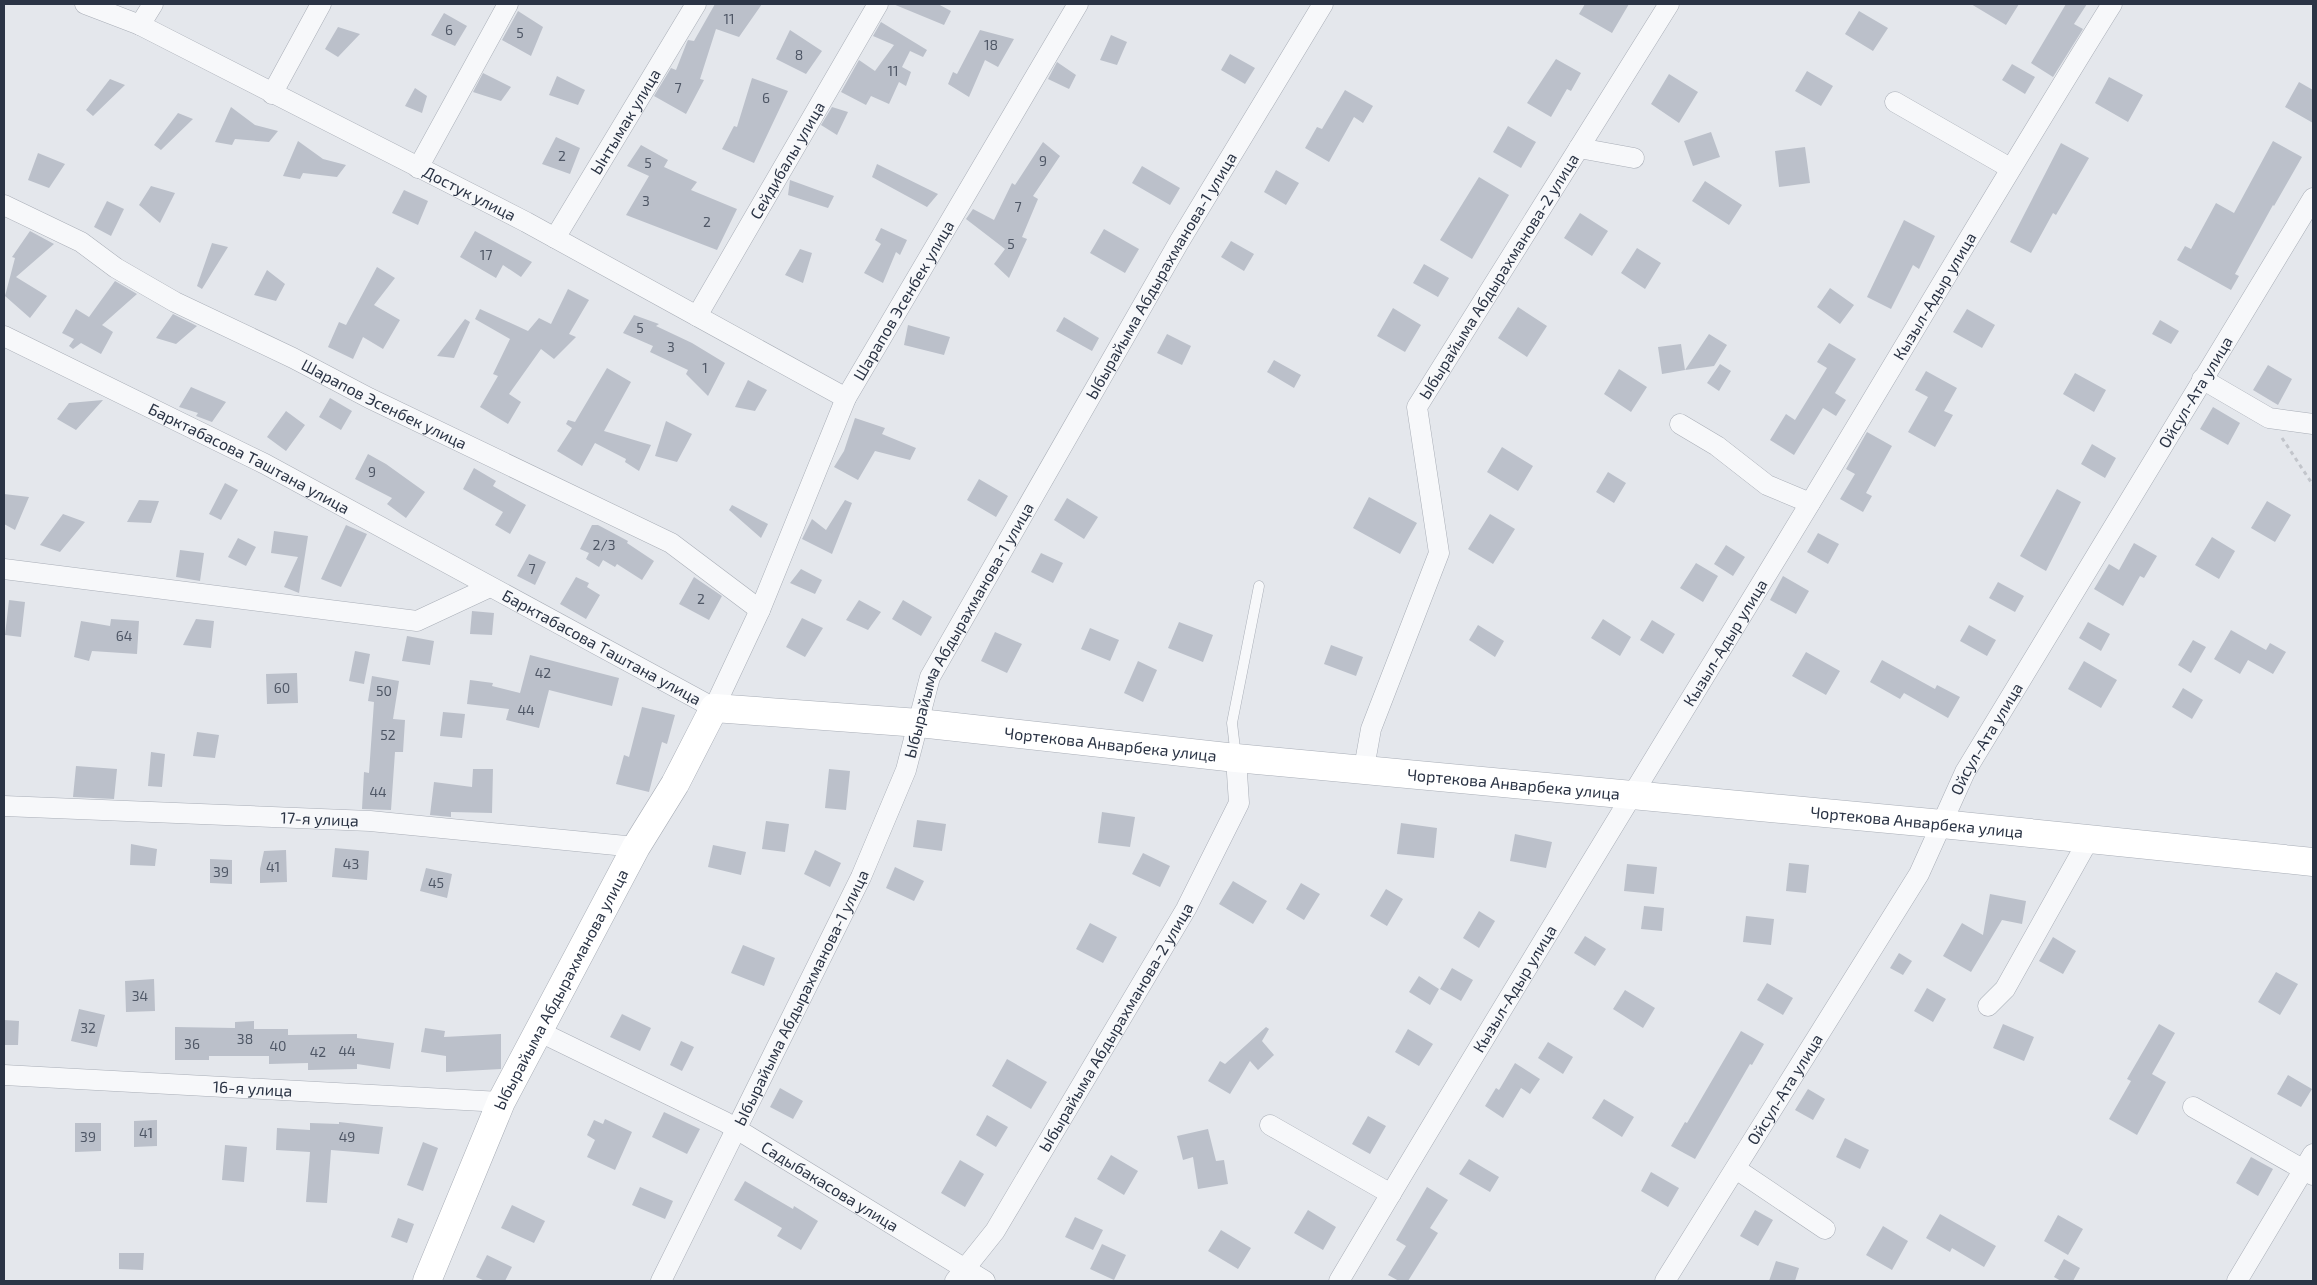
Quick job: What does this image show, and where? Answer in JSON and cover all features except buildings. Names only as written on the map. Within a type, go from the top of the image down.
[{"type":"street","name":"Достук улица","points":[[85,4],[140,25],[555,238],[846,398]]},
{"type":"street","points":[[140,25],[153,4]]},
{"type":"street","points":[[272,94],[321,4]]},
{"type":"street","points":[[418,168],[508,4]]},
{"type":"street","name":"Ынтымак улица","points":[[555,238],[696,4]]},
{"type":"street","name":"Сейдибалы улица","points":[[697,316],[878,4]]},
{"type":"street","name":"Шарапов Эсенбек улица","points":[[714,708],[760,610],[846,398],[1078,4]]},
{"type":"street","name":"Ыбырайыма Абдырахманова-1 улица","points":[[662,1281],[861,877],[906,770],[930,678],[1179,242],[1323,4]]},
{"type":"street","name":"Ыбырайыма Абдырахманова-2 улица","points":[[1364,768],[1371,729],[1439,553],[1417,407],[1669,4]]},
{"type":"street","name":"Кызыл-Адыр улица","points":[[1339,1281],[1631,794],[1810,503],[2010,168],[2112,4]]},
{"type":"street","points":[[1895,102],[2010,168]]},
{"type":"street","points":[[1579,148],[1634,158]]},
{"type":"street","name":"Ойсул-Ата улица","points":[[1666,1281],[1920,874],[1965,772],[2313,198]]},
{"type":"street","name":"Шарапов Эсенбек улица","points":[[4,204],[80,242],[116,268],[174,302],[293,358],[369,398],[671,543],[760,610]]},
{"type":"street","name":"Барктабасова Таштана улица","points":[[4,336],[265,464],[714,708]]},
{"type":"street","points":[[2202,379],[2269,418],[2313,424]]},
{"type":"street","points":[[1680,424],[1717,446],[1767,485],[1810,503]]},
{"type":"street","name":"Барктабасова Таштана улица","points":[[4,569],[417,621],[490,587]]},
{"type":"street","name":"Чортекова Анварбека улица","points":[[714,708],[919,723],[1236,758],[1364,768],[2313,862]]},
{"type":"street","name":"Ыбырайыма Абдырахманова улица","points":[[426,1281],[501,1102],[636,847],[675,784],[714,708]]},
{"type":"street","name":"Ыбырайыма Абдырахманова-2 улица","points":[[960,1275],[995,1231],[1186,909],[1239,803],[1236,758]]},
{"type":"street","name":"17-я улица","points":[[4,806],[370,821],[636,847]]},
{"type":"street","points":[[1988,1006],[2005,989],[2089,839]]},
{"type":"street","name":"Садыбакасова улица","points":[[538,1031],[725,1122],[960,1275],[985,1281]]},
{"type":"street","name":"16-я улица","points":[[4,1075],[501,1102]]},
{"type":"street","points":[[2193,1107],[2310,1166],[2236,1281]]},
{"type":"street","points":[[1270,1125],[1391,1194]]},
{"type":"street","points":[[1736,1169],[1825,1229]]},
{"type":"lane","points":[[1236,758],[1232,722],[1259,586]]},
{"type":"path","points":[[2269,418],[2313,485]]}]
